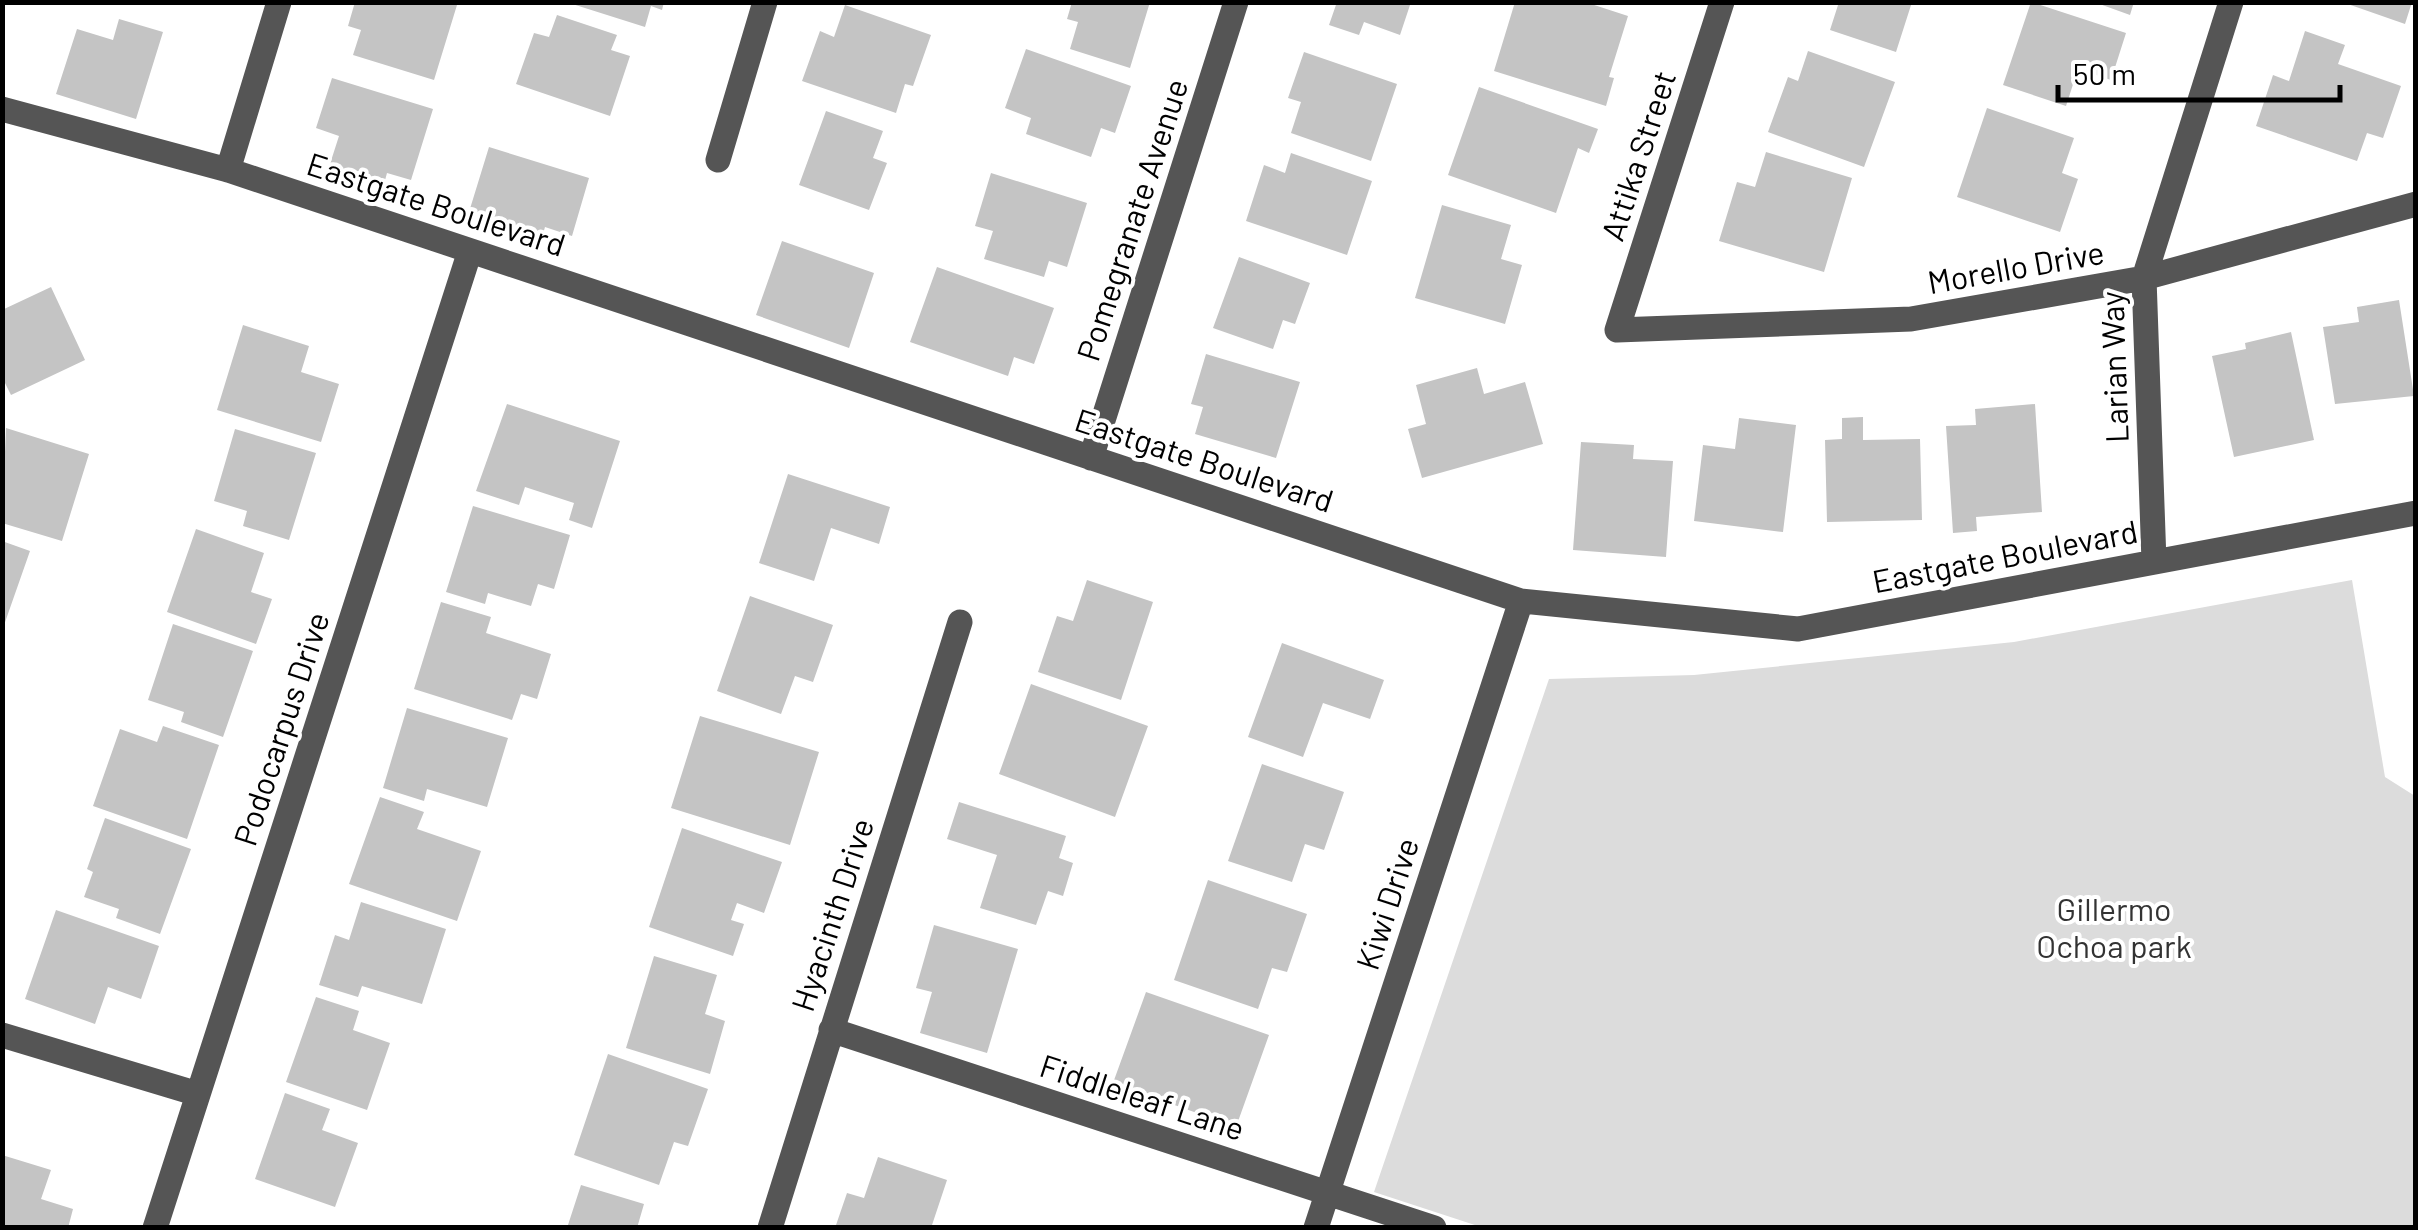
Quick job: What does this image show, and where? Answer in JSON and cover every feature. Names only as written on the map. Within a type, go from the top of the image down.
[{"type":"street","points":[[228,170],[279,2]]},
{"type":"street","points":[[718,160],[765,2]]},
{"type":"street","name":"Pomegranate Avenue","points":[[1092,458],[1236,2]]},
{"type":"street","name":"Attika Street","points":[[1618,330],[1722,2]]},
{"type":"street","name":"Larian Way","points":[[2154,562],[2144,278],[2230,2]]},
{"type":"street","name":"Eastgate Boulevard","points":[[2,109],[228,170],[1521,601],[1798,629],[2416,513]]},
{"type":"street","name":"Morello Drive","points":[[1618,330],[1912,319],[2144,278],[2416,204]]},
{"type":"street","name":"Podocarpus Drive","points":[[155,1228],[470,251]]},
{"type":"street","name":"Kiwi Drive","points":[[1316,1228],[1521,601]]},
{"type":"street","name":"Hyacinth Drive","points":[[770,1228],[960,622]]},
{"type":"street","name":"Fiddleleaf Lane","points":[[830,1030],[1434,1228]]},
{"type":"street","points":[[2,1035],[198,1094]]},
{"type":"green space","name":"Gillermo Ochoa park","points":[[2352,580],[2385,777],[2415,796],[2415,1227],[1484,1228],[1374,1192],[1549,679],[1694,675],[2014,642]]},
{"type":"building","points":[[355,2],[457,5],[434,80],[353,55],[361,30],[348,26]]},
{"type":"building","points":[[566,2],[664,2],[662,10],[651,6],[645,27]]},
{"type":"building","points":[[1072,2],[1150,2],[1130,68],[1070,49],[1078,22],[1067,19]]},
{"type":"building","points":[[1337,2],[1411,2],[1400,35],[1364,22],[1359,35],[1329,25]]},
{"type":"building","points":[[1515,2],[1585,2],[1628,16],[1609,77],[1614,78],[1606,106],[1494,71]]},
{"type":"building","points":[[1839,2],[1912,2],[1896,52],[1830,30]]},
{"type":"building","points":[[2031,2],[2126,33],[2111,80],[2078,69],[2066,106],[2003,85]]},
{"type":"building","points":[[2094,2],[2134,2],[2130,15]]},
{"type":"building","points":[[2342,2],[2412,2],[2405,24]]},
{"type":"building","points":[[845,5],[931,35],[913,86],[905,84],[896,113],[802,81],[820,31],[834,37]]},
{"type":"building","points":[[557,15],[617,35],[611,50],[630,56],[610,116],[516,84],[534,33],[549,37]]},
{"type":"building","points":[[119,19],[163,32],[136,119],[56,94],[77,29],[113,40]]},
{"type":"building","points":[[2305,31],[2345,45],[2338,64],[2401,86],[2383,138],[2367,133],[2357,161],[2256,126],[2273,75],[2289,81]]},
{"type":"building","points":[[1026,49],[1131,86],[1115,133],[1101,128],[1091,157],[1026,134],[1031,118],[1005,108]]},
{"type":"building","points":[[1808,51],[1895,82],[1864,167],[1768,132],[1788,77],[1798,81]]},
{"type":"building","points":[[1304,52],[1397,84],[1371,161],[1291,133],[1301,102],[1288,98]]},
{"type":"building","points":[[332,78],[433,109],[411,180],[387,173],[384,184],[329,167],[339,136],[316,128]]},
{"type":"building","points":[[1479,87],[1598,129],[1589,153],[1578,148],[1556,213],[1448,175]]},
{"type":"building","points":[[1987,108],[2074,138],[2062,173],[2078,179],[2060,232],[1957,197]]},
{"type":"building","points":[[826,111],[883,131],[873,158],[887,163],[869,210],[799,185]]},
{"type":"building","points":[[489,147],[589,178],[572,236],[545,227],[539,248],[465,225]]},
{"type":"building","points":[[1766,152],[1852,178],[1824,272],[1719,241],[1737,182],[1755,187]]},
{"type":"building","points":[[1291,153],[1372,181],[1347,255],[1246,221],[1264,165],[1285,173]]},
{"type":"building","points":[[991,173],[1087,203],[1067,267],[1049,261],[1044,277],[984,259],[993,231],[975,226]]},
{"type":"building","points":[[1442,205],[1511,225],[1501,259],[1522,265],[1505,324],[1415,298]]},
{"type":"building","points":[[782,241],[874,273],[849,348],[756,315]]},
{"type":"building","points":[[1239,257],[1310,283],[1295,324],[1283,320],[1273,349],[1213,328]]},
{"type":"building","points":[[937,267],[1054,308],[1034,364],[1014,357],[1008,376],[910,342]]},
{"type":"building","points":[[51,287],[85,360],[11,395],[2,377],[2,310]]},
{"type":"building","points":[[2399,300],[2414,396],[2335,404],[2323,327],[2359,322],[2357,307]]},
{"type":"building","points":[[243,325],[309,346],[301,372],[339,384],[321,442],[217,410]]},
{"type":"building","points":[[2291,332],[2314,440],[2234,457],[2212,356],[2246,349],[2245,343]]},
{"type":"building","points":[[1206,354],[1300,382],[1276,458],[1195,434],[1203,407],[1191,404]]},
{"type":"building","points":[[1477,368],[1484,394],[1525,382],[1543,444],[1422,478],[1408,429],[1426,424],[1416,385]]},
{"type":"building","points":[[507,404],[620,441],[592,528],[569,520],[574,503],[525,487],[519,505],[476,491]]},
{"type":"building","points":[[2035,404],[2042,512],[1976,517],[1977,531],[1953,533],[1946,426],[1976,425],[1975,409]]},
{"type":"building","points":[[1863,417],[1863,440],[1920,439],[1922,520],[1827,522],[1825,440],[1842,439],[1842,418]]},
{"type":"building","points":[[1739,418],[1796,425],[1783,532],[1694,521],[1703,445],[1735,449]]},
{"type":"building","points":[[6,428],[89,454],[62,541],[2,523]]},
{"type":"building","points":[[235,429],[316,453],[289,540],[243,526],[247,511],[214,501]]},
{"type":"building","points":[[1581,442],[1634,445],[1633,459],[1673,461],[1666,557],[1573,550]]},
{"type":"building","points":[[788,474],[890,507],[879,544],[831,528],[814,581],[759,563]]},
{"type":"building","points":[[473,506],[570,535],[554,589],[538,584],[531,606],[488,593],[485,604],[446,592]]},
{"type":"building","points":[[196,529],[264,553],[251,592],[272,599],[256,644],[167,612]]},
{"type":"building","points":[[2,541],[30,551],[3,628],[2,628]]},
{"type":"building","points":[[1087,580],[1153,602],[1121,700],[1038,672],[1057,616],[1073,621]]},
{"type":"building","points":[[750,596],[833,625],[813,682],[795,676],[781,714],[717,691]]},
{"type":"building","points":[[441,602],[491,617],[486,633],[551,654],[537,699],[521,694],[512,720],[414,689]]},
{"type":"building","points":[[173,624],[253,651],[223,737],[181,722],[184,712],[148,700]]},
{"type":"building","points":[[1282,643],[1384,680],[1370,719],[1323,703],[1303,757],[1248,737]]},
{"type":"building","points":[[1031,684],[1148,726],[1115,817],[999,774]]},
{"type":"building","points":[[407,708],[508,738],[487,807],[427,789],[424,801],[383,788]]},
{"type":"building","points":[[700,716],[819,752],[790,845],[671,808]]},
{"type":"building","points":[[163,726],[219,745],[187,839],[93,806],[120,729],[157,742]]},
{"type":"building","points":[[1262,764],[1344,792],[1324,850],[1305,844],[1292,882],[1228,861]]},
{"type":"building","points":[[380,797],[424,812],[417,829],[481,851],[457,921],[349,884]]},
{"type":"building","points":[[959,802],[1066,836],[1059,858],[1073,863],[1063,896],[1048,891],[1036,925],[980,908],[997,855],[947,839]]},
{"type":"building","points":[[105,818],[191,849],[160,934],[116,918],[119,909],[84,897],[93,872],[87,869]]},
{"type":"building","points":[[682,828],[782,862],[764,913],[737,903],[731,920],[744,924],[733,956],[649,927]]},
{"type":"building","points":[[1208,880],[1307,914],[1287,972],[1272,968],[1258,1009],[1174,980]]},
{"type":"building","points":[[361,902],[446,929],[422,1004],[362,986],[358,997],[319,985],[335,935],[349,940]]},
{"type":"building","points":[[56,910],[159,946],[141,999],[108,987],[95,1024],[25,999]]},
{"type":"building","points":[[934,925],[1018,949],[987,1053],[920,1033],[932,992],[916,988]]},
{"type":"building","points":[[654,956],[717,975],[705,1014],[725,1021],[710,1074],[626,1048]]},
{"type":"building","points":[[1146,992],[1269,1035],[1236,1127],[1113,1083]]},
{"type":"building","points":[[316,997],[359,1011],[353,1030],[390,1043],[367,1110],[286,1082]]},
{"type":"building","points":[[608,1054],[708,1089],[688,1146],[674,1142],[659,1185],[574,1155]]},
{"type":"building","points":[[285,1093],[330,1109],[322,1130],[358,1143],[335,1207],[255,1179]]},
{"type":"building","points":[[2,1155],[51,1170],[41,1199],[73,1209],[68,1228],[2,1228]]},
{"type":"building","points":[[878,1157],[947,1180],[931,1228],[835,1228],[847,1193],[864,1198]]},
{"type":"building","points":[[581,1185],[644,1204],[637,1228],[567,1228]]}]
